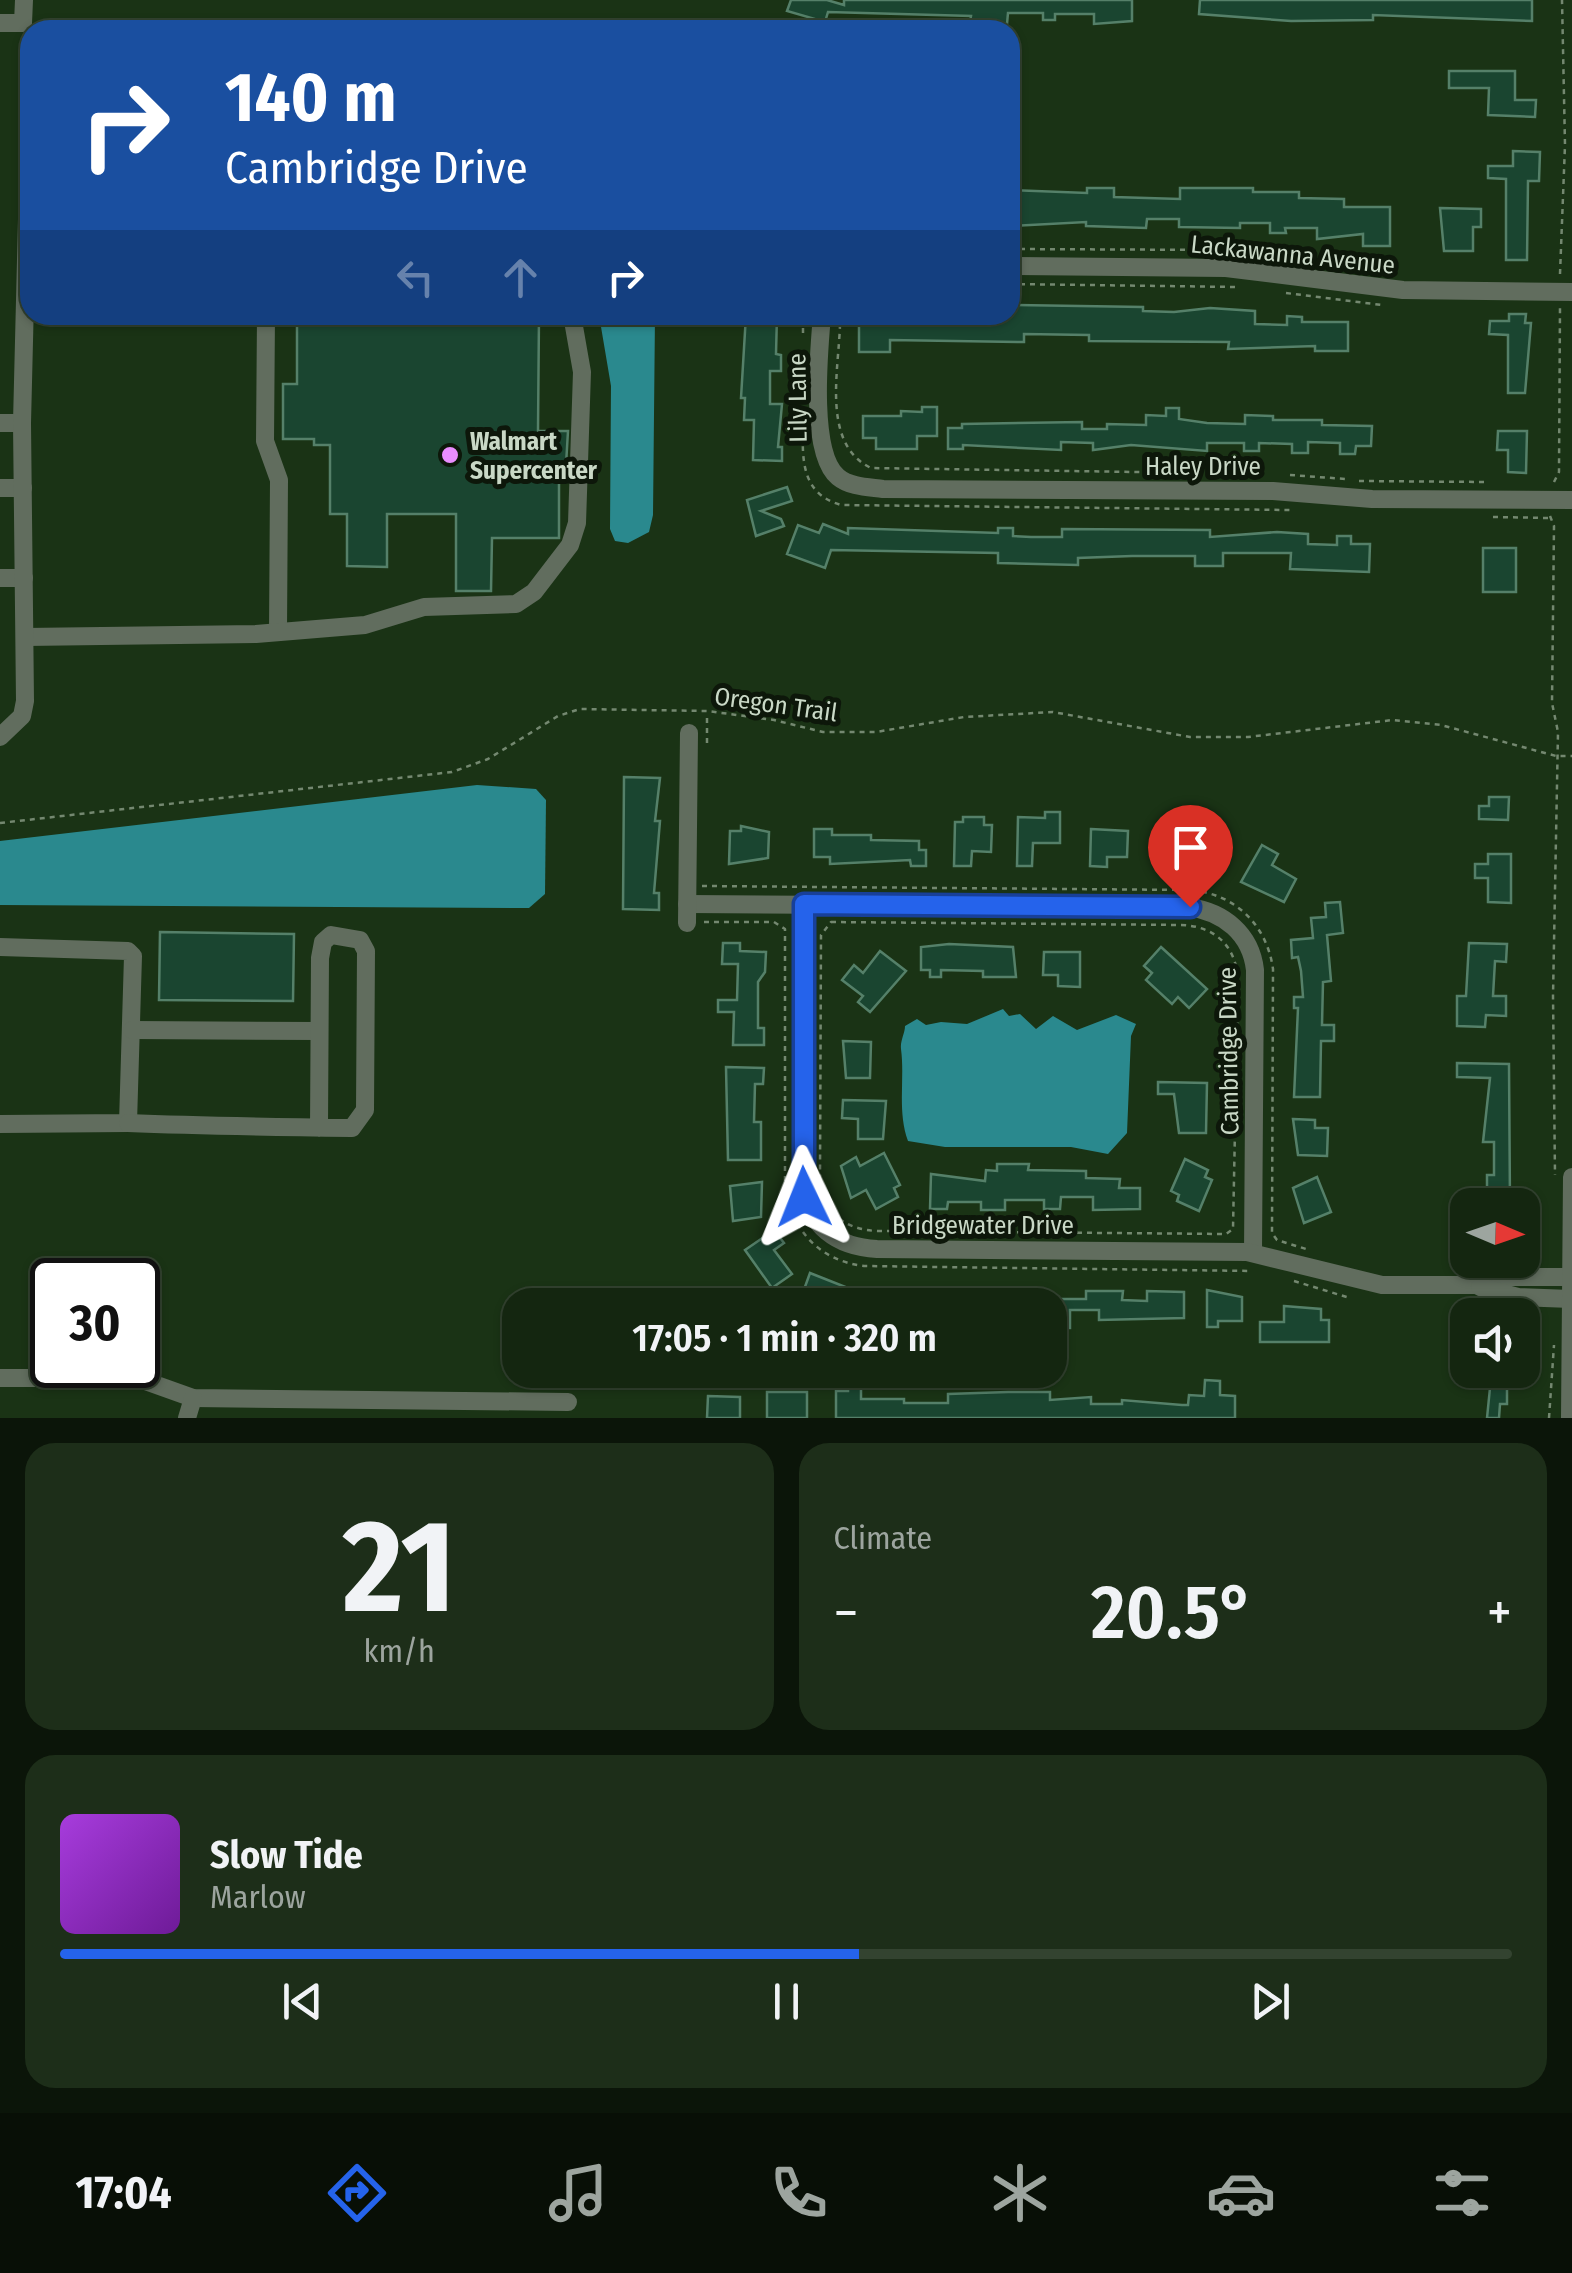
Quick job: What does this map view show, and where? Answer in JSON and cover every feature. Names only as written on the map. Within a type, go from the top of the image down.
[{"type":"street","name":"Lackawanna Avenue","points":[[1020,266],[1216,268],[1420,291],[1566,292]]},
{"type":"street","points":[[0,737],[22,716],[24,325]]},
{"type":"street","points":[[266,325],[265,440],[279,480],[278,632]]},
{"type":"street","points":[[25,638],[278,632],[365,625],[424,607],[504,606],[534,592],[570,546],[578,512],[581,352],[574,325]]},
{"type":"street","name":"Lily Lane","points":[[822,325],[820,439],[825,460],[836,476]]},
{"type":"street","points":[[0,423],[22,424]]},
{"type":"street","name":"Haley Drive","points":[[836,476],[852,484],[883,489],[1264,491],[1372,499],[1552,491],[1572,500]]},
{"type":"street","points":[[0,488],[23,488]]},
{"type":"street","points":[[0,578],[24,578]]},
{"type":"street","points":[[689,733],[691,908]]},
{"type":"street","name":"Cambridge Drive","points":[[691,908],[804,904],[1190,907],[1224,918],[1248,945],[1255,970],[1253,1253]]},
{"type":"street","name":"Bridgewater Drive","points":[[804,904],[803,1185],[810,1211],[829,1235],[865,1248],[1253,1253],[1373,1284],[1475,1285],[1512,1277],[1571,1277]]},
{"type":"street","points":[[0,1124],[128,1124],[319,1128],[352,1128],[366,1110],[366,951],[360,940],[331,935],[323,942],[319,1128]]},
{"type":"street","points":[[0,946],[128,951],[133,956],[128,1124]]},
{"type":"street","points":[[132,1030],[320,1031]]},
{"type":"street","points":[[1564,1178],[1571,1277],[1570,1418]]},
{"type":"street","name":"Bridgewater Drive","points":[[1475,1285],[1512,1296],[1570,1298]]},
{"type":"street","points":[[0,1378],[137,1378],[193,1398],[290,1409],[568,1402]]},
{"type":"street","points":[[187,1418],[193,1398]]},
{"type":"path","points":[[1562,0],[1566,292],[1559,472],[1552,491],[1564,1178]]},
{"type":"path","points":[[1020,284],[1252,288]]},
{"type":"path","points":[[1280,292],[1390,305]]},
{"type":"path","points":[[838,422],[843,325]]},
{"type":"path","name":"Oregon Trail","points":[[0,823],[452,772],[488,759],[558,716],[580,710],[707,711],[823,732],[876,732],[964,717],[1053,712],[1209,737],[1248,738],[1393,720],[1441,726],[1556,756],[1572,756]]},
{"type":"path","points":[[691,908],[1190,890],[1233,903],[1258,928],[1272,969],[1272,1233],[1277,1240],[1306,1248]]},
{"type":"path","points":[[691,908],[774,922],[786,928],[785,1186],[794,1220],[823,1252],[864,1266],[1262,1273]]},
{"type":"path","points":[[832,922],[1181,925],[1214,933],[1229,948],[1237,972],[1234,1229],[1226,1234],[878,1231],[857,1230],[840,1221],[827,1206],[820,1184],[822,936],[832,922]]},
{"type":"path","points":[[1288,1280],[1350,1298]]},
{"type":"path","points":[[1550,1418],[1548,1378],[1555,1335]]},
{"type":"water","points":[[601,325],[655,325],[653,515],[649,532],[628,543],[615,541],[610,529],[611,386]]},
{"type":"water","points":[[477,785],[536,789],[546,800],[545,894],[529,908],[0,905],[0,841]]},
{"type":"water","points":[[1003,1009],[1009,1016],[1020,1014],[1036,1029],[1053,1016],[1077,1030],[1116,1015],[1136,1024],[1131,1036],[1127,1133],[1108,1154],[1071,1147],[945,1147],[908,1141],[902,1107],[901,1046],[905,1026],[917,1019],[926,1025],[967,1024]]},
{"type":"building","points":[[791,0],[827,0],[844,5],[844,0],[1132,0],[1132,21],[1094,24],[1094,14],[1055,14],[1055,20],[1043,20],[1043,13],[1008,13],[1007,20],[970,20],[971,16],[828,12],[826,20],[818,20],[787,11]]},
{"type":"building","points":[[1200,0],[1532,0],[1532,21],[1373,15],[1373,20],[1291,21],[1199,14]]},
{"type":"building","points":[[1449,71],[1515,71],[1515,100],[1536,100],[1535,117],[1488,115],[1489,88],[1449,88]]},
{"type":"building","points":[[1513,151],[1540,152],[1539,181],[1528,181],[1527,260],[1506,260],[1506,179],[1488,178],[1488,166],[1513,166]]},
{"type":"building","points":[[1087,188],[1114,188],[1114,197],[1180,199],[1180,188],[1253,188],[1253,192],[1299,192],[1299,198],[1344,199],[1344,207],[1390,207],[1390,246],[1363,246],[1363,234],[1317,239],[1317,228],[1285,228],[1286,233],[1270,233],[1270,223],[1240,223],[1240,228],[1179,227],[1179,219],[1147,219],[1146,228],[1086,226],[1086,222],[1020,225],[1020,190],[1087,193]]},
{"type":"building","points":[[1440,208],[1481,209],[1481,227],[1473,227],[1473,251],[1444,251]]},
{"type":"building","points":[[1020,305],[1143,307],[1143,311],[1174,312],[1210,308],[1255,311],[1255,324],[1287,325],[1287,316],[1302,317],[1302,322],[1348,322],[1348,351],[1315,351],[1315,346],[1228,349],[1229,342],[1089,341],[1089,335],[1024,334],[1024,342],[890,340],[890,352],[859,352],[859,325],[1020,325]]},
{"type":"building","points":[[1509,314],[1526,314],[1525,323],[1531,323],[1525,393],[1508,393],[1508,335],[1489,334],[1490,321],[1509,321]]},
{"type":"building","name":"Walmart Supercenter","points":[[297,325],[539,325],[538,431],[568,431],[566,465],[559,465],[559,538],[492,538],[491,591],[456,591],[456,514],[387,514],[387,567],[347,566],[347,514],[330,514],[330,445],[314,445],[314,439],[283,439],[283,384],[297,384]]},
{"type":"building","points":[[745,325],[777,325],[776,354],[781,355],[781,371],[770,371],[770,404],[782,404],[778,447],[782,447],[782,461],[753,460],[754,420],[744,420],[745,398],[741,398]]},
{"type":"building","points":[[922,407],[937,407],[937,436],[917,436],[917,449],[876,449],[876,438],[863,438],[863,416],[901,416],[901,411],[922,412]]},
{"type":"building","points":[[1166,408],[1179,408],[1179,419],[1207,423],[1245,424],[1245,415],[1273,416],[1273,420],[1322,420],[1322,425],[1372,426],[1371,446],[1356,446],[1355,454],[1340,454],[1340,443],[1308,442],[1308,453],[1292,453],[1292,444],[1259,443],[1259,451],[1244,451],[1244,443],[1207,443],[1207,451],[1131,445],[1093,450],[1093,443],[1061,442],[1061,450],[963,445],[963,449],[948,449],[948,428],[962,428],[962,424],[1082,422],[1082,429],[1107,429],[1107,424],[1146,425],[1146,415],[1166,416]]},
{"type":"building","points":[[1498,431],[1527,431],[1526,473],[1508,472],[1508,450],[1497,450]]},
{"type":"building","points":[[787,487],[792,501],[761,511],[781,519],[784,526],[756,536],[747,500]]},
{"type":"building","points":[[823,524],[848,534],[848,528],[998,533],[998,528],[1013,528],[1013,536],[1031,537],[1062,537],[1062,529],[1210,530],[1210,537],[1308,534],[1308,544],[1337,545],[1337,536],[1351,536],[1351,544],[1370,544],[1369,572],[1290,569],[1291,553],[1223,553],[1223,566],[1195,566],[1195,556],[1078,558],[1078,565],[998,563],[998,553],[831,550],[825,568],[787,554],[798,525],[819,533]]},
{"type":"building","points":[[1483,548],[1516,548],[1516,592],[1483,592]]},
{"type":"building","points":[[624,777],[660,778],[654,893],[659,893],[659,910],[623,909]]},
{"type":"building","points":[[1489,797],[1509,797],[1508,820],[1479,819],[1479,806],[1489,806]]},
{"type":"building","points":[[1045,812],[1060,812],[1060,843],[1033,843],[1032,866],[1017,866],[1018,817],[1045,818]]},
{"type":"building","points":[[963,817],[984,817],[984,825],[992,825],[991,852],[972,851],[971,866],[954,866],[955,822],[963,822]]},
{"type":"building","points":[[741,826],[769,832],[768,858],[729,864],[730,831],[741,831]]},
{"type":"building","points":[[814,829],[832,829],[832,835],[871,835],[871,840],[919,841],[919,850],[926,850],[926,866],[911,866],[910,860],[830,864],[830,857],[814,857]]},
{"type":"building","points":[[1091,829],[1128,831],[1127,857],[1107,857],[1107,867],[1090,866]]},
{"type":"building","points":[[1161,829],[1201,829],[1200,857],[1175,856],[1175,868],[1160,868]]},
{"type":"building","points":[[1262,845],[1278,854],[1272,865],[1296,879],[1284,902],[1241,882]]},
{"type":"building","points":[[1488,854],[1511,854],[1511,903],[1488,902],[1488,878],[1475,878],[1475,864],[1488,864]]},
{"type":"building","points":[[1340,902],[1343,933],[1327,935],[1331,981],[1323,982],[1322,1025],[1334,1025],[1334,1041],[1321,1041],[1320,1097],[1294,1097],[1298,1008],[1294,1008],[1294,997],[1303,997],[1301,971],[1298,957],[1292,958],[1291,940],[1313,938],[1311,918],[1326,917],[1325,903]]},
{"type":"building","points":[[160,932],[294,934],[293,1001],[159,1000]]},
{"type":"building","points":[[723,943],[740,943],[740,951],[766,952],[765,972],[758,982],[758,1028],[764,1028],[764,1045],[733,1045],[734,1012],[718,1012],[718,1000],[737,1000],[738,964],[722,964]]},
{"type":"building","points":[[1469,943],[1507,944],[1506,962],[1495,961],[1493,996],[1506,996],[1506,1016],[1486,1015],[1485,1027],[1457,1026],[1457,996],[1466,996]]},
{"type":"building","points":[[921,947],[1013,947],[1016,977],[983,977],[983,971],[941,970],[941,977],[930,977],[930,970],[921,970]]},
{"type":"building","points":[[1161,947],[1207,989],[1189,1008],[1178,997],[1172,1004],[1146,980],[1152,973],[1144,966]]},
{"type":"building","points":[[880,951],[906,971],[870,1012],[858,1002],[863,996],[842,980],[854,965],[863,973]]},
{"type":"building","points":[[1044,952],[1080,952],[1080,987],[1058,986],[1058,975],[1043,975]]},
{"type":"building","points":[[843,1041],[871,1042],[870,1078],[846,1078]]},
{"type":"building","points":[[1457,1063],[1509,1064],[1510,1188],[1487,1188],[1487,1175],[1494,1175],[1494,1142],[1483,1142],[1490,1078],[1457,1077]]},
{"type":"building","points":[[726,1067],[764,1068],[763,1084],[755,1084],[754,1122],[761,1122],[761,1160],[728,1160]]},
{"type":"building","points":[[1158,1082],[1207,1083],[1206,1133],[1179,1133],[1174,1094],[1158,1094]]},
{"type":"building","points":[[843,1100],[886,1101],[883,1139],[858,1139],[858,1119],[842,1118]]},
{"type":"building","points":[[1293,1119],[1315,1120],[1315,1128],[1328,1128],[1327,1156],[1298,1155]]},
{"type":"building","points":[[884,1153],[900,1185],[894,1188],[898,1197],[876,1209],[866,1190],[851,1198],[841,1166],[856,1157],[860,1166]]},
{"type":"building","points":[[1185,1159],[1208,1170],[1205,1177],[1212,1180],[1199,1211],[1177,1201],[1179,1195],[1171,1191]]},
{"type":"building","points":[[997,1164],[1029,1164],[1028,1170],[1086,1171],[1086,1178],[1120,1179],[1119,1188],[1140,1188],[1140,1209],[1093,1210],[1093,1197],[1061,1197],[1060,1209],[1044,1209],[1044,1200],[1005,1200],[1005,1210],[981,1210],[981,1202],[948,1202],[947,1209],[930,1209],[931,1174],[985,1181],[986,1170],[997,1171]]},
{"type":"building","points":[[1317,1177],[1331,1212],[1304,1223],[1293,1188]]},
{"type":"building","points":[[762,1182],[761,1217],[733,1221],[730,1186]]},
{"type":"building","points":[[774,1230],[784,1243],[774,1250],[792,1274],[772,1288],[745,1250]]},
{"type":"building","points":[[810,1273],[848,1288],[805,1288]]},
{"type":"building","points":[[1207,1290],[1242,1297],[1242,1321],[1218,1321],[1218,1327],[1207,1327]]},
{"type":"building","points":[[1086,1291],[1123,1291],[1122,1300],[1147,1301],[1147,1291],[1184,1292],[1184,1318],[1099,1320],[1099,1310],[1070,1310],[1067,1328],[1067,1299],[1086,1299]]},
{"type":"building","points":[[1284,1306],[1321,1309],[1321,1320],[1329,1320],[1329,1342],[1260,1342],[1260,1322],[1284,1322]]},
{"type":"building","points":[[1205,1380],[1220,1381],[1220,1395],[1235,1396],[1235,1418],[836,1418],[836,1391],[848,1388],[861,1388],[861,1399],[904,1399],[904,1403],[948,1403],[948,1394],[1050,1392],[1050,1400],[1091,1397],[1091,1404],[1122,1404],[1122,1400],[1188,1405],[1189,1395],[1204,1396]]},
{"type":"building","points":[[1490,1388],[1507,1388],[1507,1404],[1500,1404],[1499,1418],[1487,1418]]},
{"type":"building","points":[[767,1392],[807,1392],[807,1418],[767,1418]]},
{"type":"building","points":[[708,1396],[740,1397],[740,1418],[707,1418]]},
{"type":"place","name":"Walmart Supercenter","points":[[450,455]]},
{"type":"route","points":[[804,1197],[804,904],[1190,907]]}]
